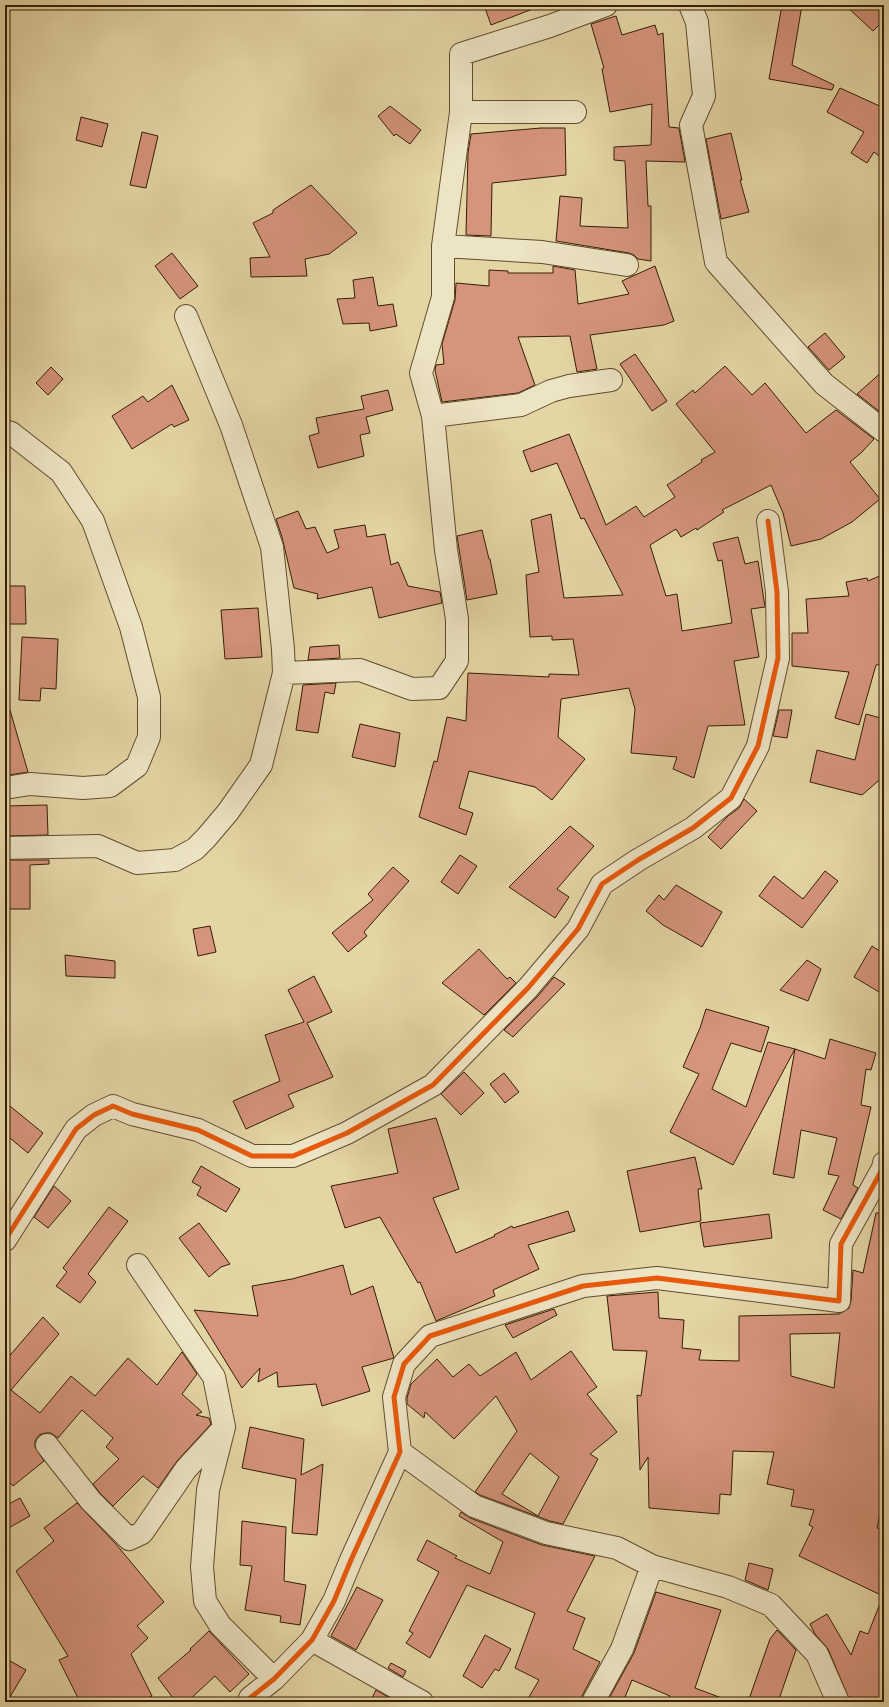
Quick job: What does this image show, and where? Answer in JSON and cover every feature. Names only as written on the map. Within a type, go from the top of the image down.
[{"type":"street","points":[[284,673],[360,670],[412,689],[440,688],[457,661],[457,619],[446,550],[433,416],[421,374],[443,297],[442,246],[461,112],[461,54],[550,26],[606,5]]},
{"type":"street","points":[[690,5],[697,22],[704,96],[691,125],[716,262],[824,384],[884,431]]},
{"type":"street","points":[[461,112],[575,112]]},
{"type":"street","points":[[442,246],[542,252],[627,265]]},
{"type":"street","points":[[5,848],[98,846],[137,863],[175,860],[195,849],[206,838],[228,812],[261,765],[284,673],[283,649],[272,548],[231,425],[186,316]]},
{"type":"street","points":[[433,416],[521,406],[551,391],[569,386],[611,380]]},
{"type":"street","points":[[5,431],[11,433],[61,472],[93,521],[131,627],[149,697],[149,737],[137,766],[110,786],[83,788],[30,784],[5,788]]},
{"type":"street","points":[[5,1240],[76,1129],[94,1115],[113,1106],[132,1114],[198,1130],[252,1156],[293,1156],[347,1133],[433,1085],[528,988],[578,929],[602,884],[638,860],[693,828],[731,798],[758,746],[778,658],[777,592],[768,521]]},
{"type":"street","points":[[249,1702],[250,1698],[274,1679],[312,1640],[334,1601],[400,1452],[394,1397],[404,1364],[430,1336],[480,1318],[583,1286],[657,1278],[840,1301],[841,1244],[883,1168],[884,1163]]},
{"type":"street","points":[[138,1265],[214,1377],[224,1428],[208,1490],[202,1567],[205,1601],[220,1625],[274,1679]]},
{"type":"street","points":[[47,1445],[91,1501],[129,1539],[142,1533],[186,1469],[224,1428]]},
{"type":"street","points":[[400,1452],[474,1506],[546,1533],[617,1548],[652,1566],[728,1587],[771,1605],[817,1654],[838,1702]]},
{"type":"street","points":[[593,1702],[622,1649],[652,1566]]},
{"type":"street","points":[[312,1640],[422,1702]]},
{"type":"building","points":[[484,5],[538,5],[538,7],[491,25]]},
{"type":"building","points":[[782,5],[802,5],[792,65],[834,85],[832,90],[769,79]]},
{"type":"building","points":[[845,5],[884,5],[884,20],[873,31]]},
{"type":"building","points":[[616,16],[622,35],[655,25],[658,35],[663,33],[669,127],[679,128],[685,162],[646,161],[648,206],[651,206],[651,261],[638,259],[629,253],[556,241],[560,196],[582,198],[580,226],[628,228],[625,161],[614,160],[614,147],[651,145],[652,104],[610,112],[602,69],[604,68],[591,24]]},
{"type":"building","points":[[840,88],[884,108],[884,160],[874,152],[867,163],[851,153],[864,132],[827,112]]},
{"type":"building","points":[[390,106],[421,130],[410,144],[396,134],[394,136],[378,116]]},
{"type":"building","points":[[81,117],[108,124],[102,147],[76,140]]},
{"type":"building","points":[[541,128],[565,128],[566,175],[492,183],[491,236],[466,235],[468,153],[471,134]]},
{"type":"building","points":[[142,132],[158,136],[146,188],[130,185]]},
{"type":"building","points":[[731,133],[742,180],[740,180],[749,212],[721,219],[706,139]]},
{"type":"building","points":[[311,185],[357,233],[329,254],[305,259],[307,276],[251,277],[250,258],[270,257],[253,223],[273,213],[273,210]]},
{"type":"building","points":[[172,253],[198,286],[180,299],[155,266]]},
{"type":"building","points":[[553,266],[575,270],[578,304],[629,294],[622,281],[655,266],[674,321],[664,325],[590,335],[597,369],[577,372],[570,336],[518,337],[535,385],[518,393],[442,402],[435,370],[436,365],[444,364],[442,344],[455,300],[456,283],[489,286],[489,270],[508,271],[508,273],[553,273]]},
{"type":"building","points":[[373,277],[378,306],[393,304],[397,326],[370,331],[369,323],[343,324],[337,299],[355,298],[353,280]]},
{"type":"building","points":[[825,333],[845,357],[829,370],[808,347]]},
{"type":"building","points":[[635,354],[667,401],[652,411],[620,364]]},
{"type":"building","points":[[725,366],[752,395],[765,383],[806,433],[836,410],[874,439],[850,462],[880,499],[852,522],[821,539],[791,546],[783,513],[771,485],[722,510],[724,512],[697,530],[696,528],[681,537],[676,529],[650,545],[666,596],[677,594],[682,631],[732,623],[722,560],[718,561],[713,543],[738,537],[745,564],[758,561],[765,607],[751,609],[759,657],[734,661],[745,725],[708,726],[694,778],[673,769],[677,757],[631,753],[635,709],[629,688],[561,699],[558,737],[585,759],[552,800],[535,787],[469,771],[459,808],[473,813],[466,835],[419,817],[434,761],[437,762],[447,717],[466,721],[468,673],[549,677],[549,674],[579,675],[573,639],[552,640],[552,636],[530,637],[526,575],[539,572],[531,520],[551,514],[564,598],[623,595],[584,518],[581,519],[557,463],[531,472],[523,451],[569,434],[606,525],[636,506],[644,517],[675,497],[667,485],[702,462],[701,460],[715,452],[676,404],[693,390],[695,393]]},
{"type":"building","points":[[51,367],[63,379],[48,395],[36,383]]},
{"type":"building","points":[[884,370],[884,415],[857,394]]},
{"type":"building","points":[[172,385],[189,420],[174,427],[172,424],[132,449],[112,416],[143,396],[148,402]]},
{"type":"building","points":[[388,390],[393,410],[366,417],[370,433],[360,435],[364,456],[318,468],[309,436],[319,433],[316,418],[364,409],[361,396]]},
{"type":"building","points":[[298,511],[306,529],[315,527],[327,553],[339,548],[334,530],[365,525],[367,537],[385,534],[391,565],[398,562],[408,586],[440,592],[442,603],[379,618],[372,587],[317,599],[318,594],[294,588],[282,537],[276,519]]},
{"type":"building","points":[[482,530],[497,594],[467,600],[457,536]]},
{"type":"building","points":[[884,574],[884,664],[876,665],[859,725],[835,718],[849,672],[792,666],[792,633],[808,633],[806,599],[849,596],[846,582],[867,578],[868,581]]},
{"type":"building","points":[[5,586],[25,586],[26,624],[5,624]]},
{"type":"building","points":[[258,608],[262,657],[225,659],[221,610]]},
{"type":"building","points":[[22,637],[58,639],[56,689],[41,688],[40,701],[19,700]]},
{"type":"building","points":[[339,645],[340,658],[308,660],[310,647]]},
{"type":"building","points":[[336,683],[334,694],[325,692],[318,733],[296,730],[303,685]]},
{"type":"building","points":[[10,710],[28,772],[9,775],[5,760],[5,711]]},
{"type":"building","points":[[779,710],[792,710],[787,738],[773,736]]},
{"type":"building","points":[[866,714],[884,719],[884,776],[862,795],[810,782],[817,750],[855,760]]},
{"type":"building","points":[[360,724],[400,733],[395,767],[352,757]]},
{"type":"building","points":[[744,799],[757,811],[721,849],[708,837],[728,816],[739,808]]},
{"type":"building","points":[[47,805],[48,835],[5,836],[5,806]]},
{"type":"building","points":[[570,826],[594,846],[557,889],[569,897],[555,918],[509,887]]},
{"type":"building","points":[[460,855],[477,866],[458,894],[441,882]]},
{"type":"building","points":[[5,860],[49,860],[49,864],[30,865],[30,909],[5,909]]},
{"type":"building","points":[[393,867],[409,881],[364,932],[367,936],[348,952],[332,933],[373,900],[368,894]]},
{"type":"building","points":[[825,871],[838,881],[802,928],[759,896],[774,876],[803,899]]},
{"type":"building","points":[[676,885],[722,912],[702,947],[663,925],[646,911],[659,895],[664,900]]},
{"type":"building","points":[[210,926],[216,952],[198,956],[193,929]]},
{"type":"building","points":[[872,946],[884,954],[884,995],[854,977]]},
{"type":"building","points":[[479,949],[507,979],[510,977],[516,983],[484,1015],[442,983]]},
{"type":"building","points":[[65,955],[115,961],[115,978],[66,976]]},
{"type":"building","points":[[807,960],[821,969],[808,1001],[780,990]]},
{"type":"building","points":[[314,976],[332,1012],[307,1023],[333,1077],[288,1095],[294,1107],[246,1129],[233,1101],[280,1081],[265,1035],[304,1022],[288,990]]},
{"type":"building","points":[[554,977],[565,984],[513,1037],[504,1030],[537,997]]},
{"type":"building","points":[[706,1009],[769,1027],[761,1052],[731,1043],[712,1089],[746,1107],[768,1042],[795,1049],[733,1165],[670,1132],[699,1074],[683,1067],[700,1028]]},
{"type":"building","points":[[830,1039],[876,1053],[871,1070],[866,1069],[861,1105],[871,1107],[853,1185],[858,1188],[841,1219],[823,1210],[839,1176],[828,1174],[837,1138],[801,1130],[794,1178],[773,1174],[795,1049],[825,1059]]},
{"type":"building","points":[[464,1072],[484,1093],[461,1115],[441,1094]]},
{"type":"building","points":[[504,1073],[519,1092],[505,1103],[490,1084]]},
{"type":"building","points":[[5,1102],[43,1133],[28,1153],[5,1134]]},
{"type":"building","points":[[436,1118],[459,1189],[433,1198],[456,1253],[495,1236],[494,1235],[512,1226],[513,1228],[568,1211],[575,1231],[528,1245],[539,1269],[493,1290],[495,1296],[436,1321],[420,1282],[418,1283],[380,1217],[345,1228],[331,1186],[398,1173],[388,1129]]},
{"type":"building","points":[[695,1157],[702,1189],[698,1189],[701,1221],[640,1232],[627,1171]]},
{"type":"building","points":[[201,1166],[240,1189],[226,1212],[197,1195],[201,1187],[192,1182]]},
{"type":"building","points":[[54,1186],[71,1201],[48,1228],[34,1217]]},
{"type":"building","points":[[109,1207],[128,1221],[88,1274],[96,1282],[80,1303],[56,1286],[67,1272],[63,1268]]},
{"type":"building","points":[[876,1213],[884,1213],[884,1492],[877,1528],[884,1529],[884,1702],[850,1701],[828,1649],[815,1634],[810,1624],[827,1614],[851,1655],[860,1631],[868,1634],[883,1596],[799,1556],[813,1527],[809,1525],[814,1510],[791,1506],[794,1490],[767,1484],[774,1452],[733,1451],[731,1495],[720,1494],[719,1514],[649,1508],[648,1457],[640,1470],[637,1395],[641,1396],[647,1351],[613,1350],[607,1296],[658,1292],[659,1318],[684,1320],[682,1348],[701,1350],[699,1360],[739,1361],[739,1316],[839,1314],[849,1308],[851,1301],[853,1270],[863,1273]],"holes":[[[840,1333],[834,1388],[791,1376],[790,1334]]]},
{"type":"building","points":[[769,1214],[772,1238],[704,1247],[700,1223]]},
{"type":"building","points":[[199,1223],[230,1264],[221,1267],[209,1277],[179,1238]]},
{"type":"building","points":[[343,1265],[351,1295],[373,1286],[394,1358],[362,1367],[370,1391],[322,1406],[316,1384],[278,1387],[277,1372],[258,1382],[260,1368],[242,1388],[194,1310],[258,1316],[252,1286],[292,1279]]},
{"type":"building","points":[[554,1309],[557,1315],[513,1338],[505,1325]]},
{"type":"building","points":[[43,1317],[59,1334],[11,1390],[40,1413],[71,1376],[95,1396],[128,1358],[157,1385],[182,1352],[197,1374],[182,1394],[202,1412],[196,1415],[209,1418],[211,1424],[177,1461],[158,1488],[143,1476],[113,1506],[100,1493],[93,1484],[119,1459],[106,1447],[113,1438],[82,1410],[58,1438],[51,1433],[39,1435],[35,1441],[35,1447],[44,1461],[13,1486],[5,1477],[5,1361]]},
{"type":"building","points":[[571,1351],[597,1387],[587,1394],[617,1432],[590,1454],[598,1459],[563,1524],[550,1521],[475,1492],[517,1431],[496,1396],[454,1439],[425,1412],[424,1418],[407,1404],[411,1384],[437,1359],[453,1377],[469,1364],[480,1376],[516,1352],[531,1380]],"holes":[[[530,1453],[559,1477],[538,1516],[502,1494]]]},
{"type":"building","points":[[250,1427],[304,1439],[301,1475],[323,1464],[317,1535],[292,1533],[296,1479],[242,1468]]},
{"type":"building","points":[[20,1498],[30,1516],[5,1530],[5,1506]]},
{"type":"building","points":[[77,1503],[115,1543],[164,1602],[137,1626],[148,1638],[131,1654],[152,1696],[140,1702],[80,1702],[59,1660],[68,1656],[16,1571],[54,1541],[44,1528]]},
{"type":"building","points":[[461,1512],[470,1518],[542,1545],[595,1556],[567,1611],[585,1618],[573,1649],[600,1662],[582,1696],[581,1702],[526,1702],[539,1680],[515,1668],[535,1613],[467,1585],[430,1658],[406,1643],[413,1633],[409,1631],[439,1572],[417,1560],[427,1540],[457,1556],[455,1558],[490,1574],[503,1542],[459,1516]]},
{"type":"building","points":[[242,1521],[286,1527],[284,1581],[306,1585],[300,1625],[280,1622],[281,1616],[245,1610],[252,1566],[240,1565]]},
{"type":"building","points":[[749,1563],[773,1569],[768,1590],[745,1580]]},
{"type":"building","points":[[357,1587],[383,1600],[356,1650],[331,1636]]},
{"type":"building","points":[[656,1592],[721,1610],[695,1688],[727,1700],[727,1702],[667,1702],[670,1696],[632,1680],[623,1702],[607,1702],[634,1653]]},
{"type":"building","points":[[777,1630],[796,1650],[778,1702],[748,1702],[770,1639]]},
{"type":"building","points":[[209,1631],[249,1674],[230,1692],[215,1676],[187,1702],[176,1702],[158,1678],[191,1650],[190,1649]]},
{"type":"building","points":[[485,1635],[511,1649],[499,1671],[495,1669],[482,1688],[463,1676]]},
{"type":"building","points":[[5,1658],[26,1670],[7,1702],[5,1702]]},
{"type":"building","points":[[391,1663],[406,1671],[403,1677],[388,1668]]},
{"type":"building","points":[[376,1690],[390,1698],[388,1702],[370,1702]]},
{"type":"cycle path","points":[[5,1240],[76,1129],[94,1115],[113,1106],[132,1114],[198,1130],[252,1156],[293,1156],[347,1133],[433,1085],[528,988],[578,929],[602,884],[638,860],[693,828],[731,798],[758,746],[778,658],[777,592],[768,521]]},
{"type":"cycle path","points":[[249,1702],[250,1698],[274,1679],[312,1640],[334,1601],[400,1452],[394,1397],[404,1364],[430,1336],[583,1286],[657,1278],[839,1301],[841,1244],[883,1168],[884,1163]]}]
